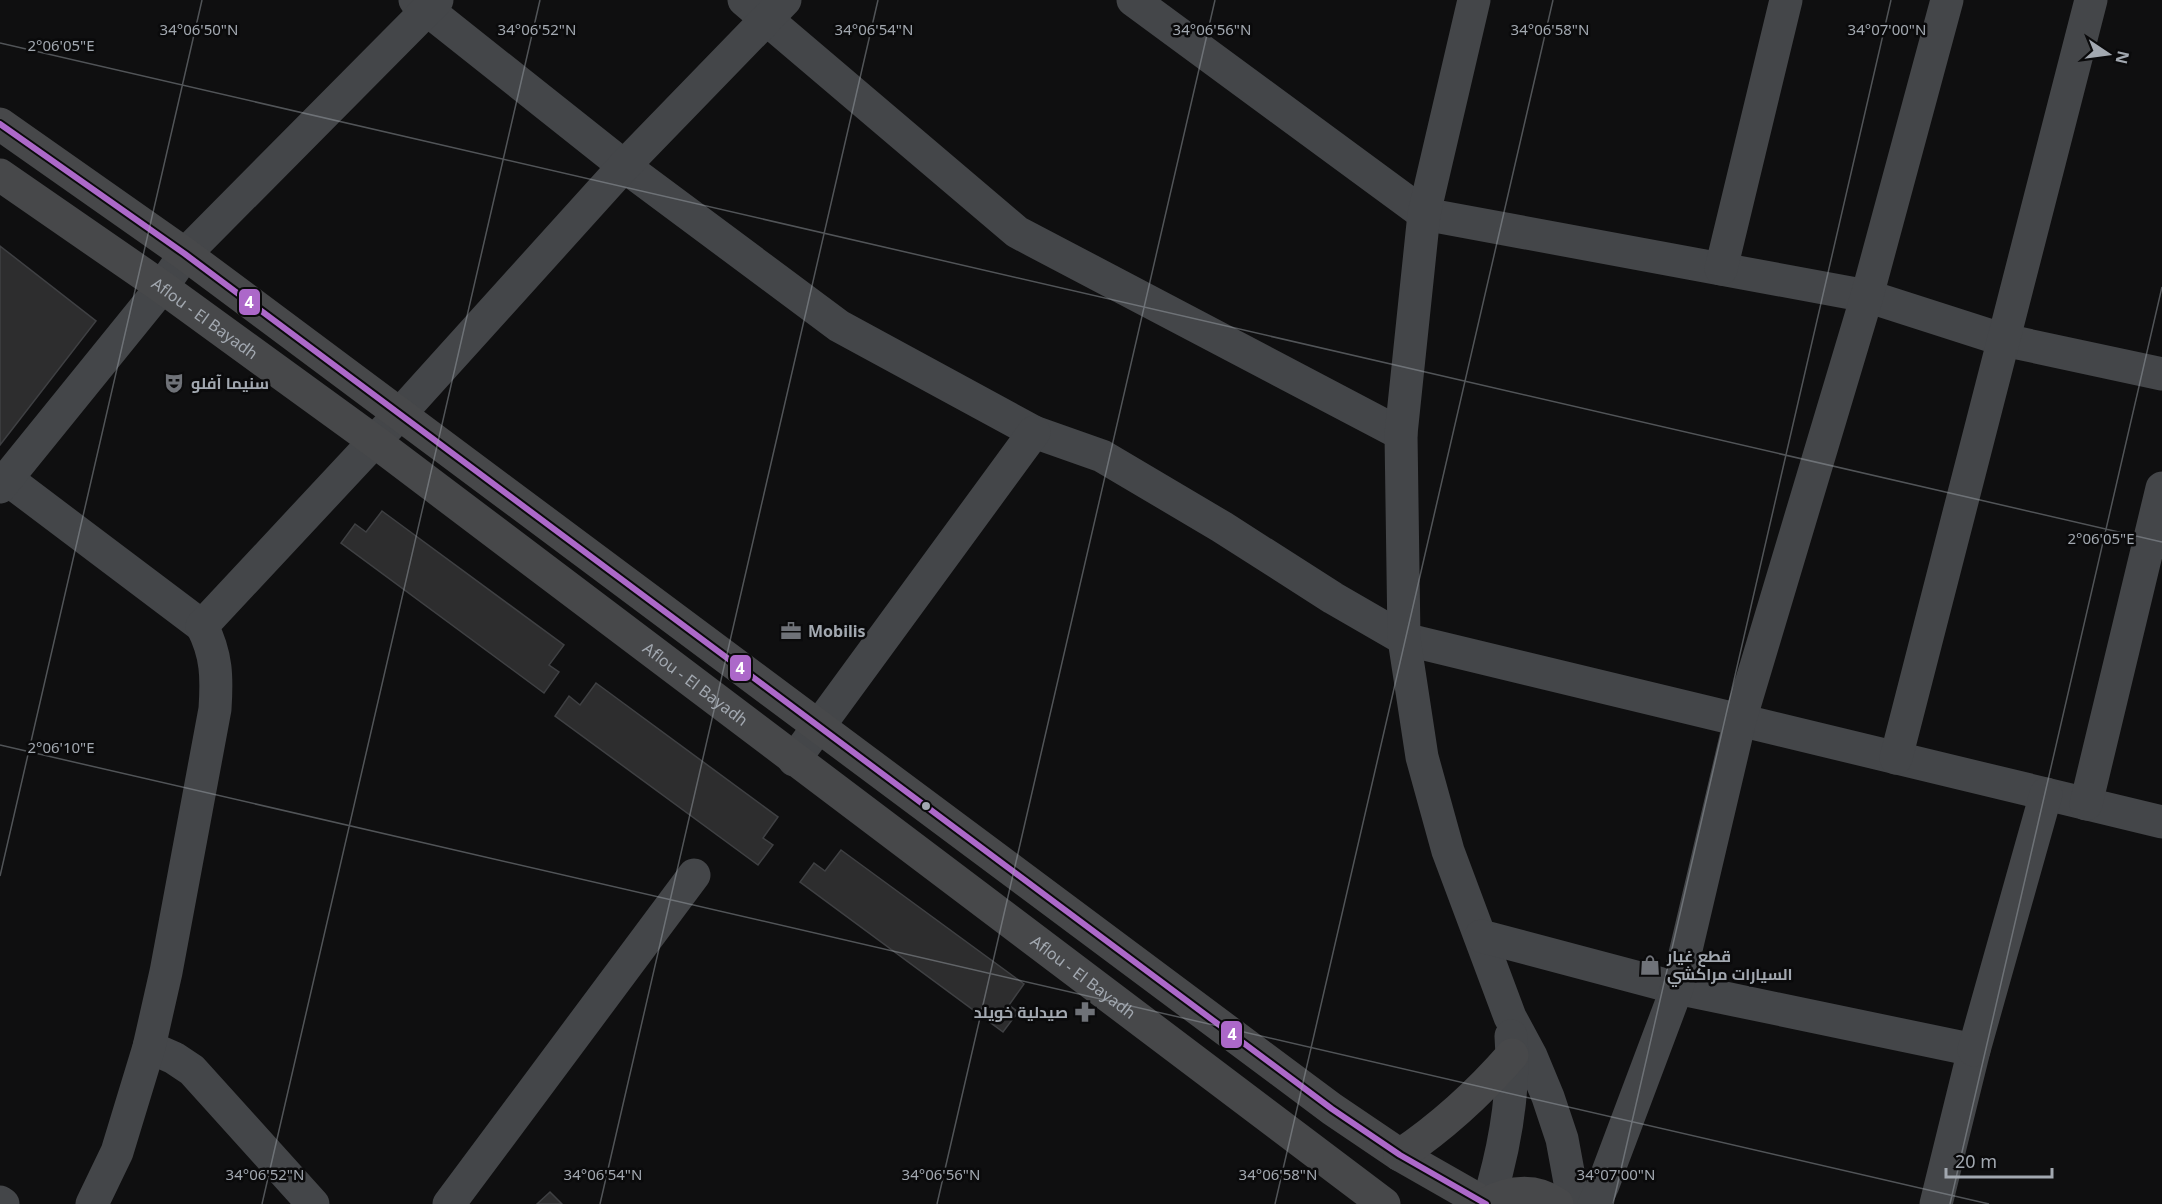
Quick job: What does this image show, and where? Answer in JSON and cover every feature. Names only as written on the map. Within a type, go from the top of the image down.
[{"type":"main road","points":[[0,124],[185,254],[1332,1109],[1400,1155],[1486,1204],[1504,1195],[1521,1193],[1538,1195],[1557,1204]]},
{"type":"main road","name":"Aflou - El Bayadh","points":[[0,175],[162,287],[374,441],[1384,1204]]},
{"type":"main road","points":[[1032,939],[1056,903]]},
{"type":"main road","points":[[1400,1155],[1461,1110],[1512,1055]]},
{"type":"street","points":[[1133,0],[1424,214],[1867,296],[2004,340],[2162,374]]},
{"type":"street","points":[[1474,0],[1424,214],[1401,434],[1404,639],[1422,757],[1448,851],[1510,1017],[1531,1056],[1548,1097],[1562,1139],[1574,1204]]},
{"type":"street","points":[[1721,269],[1786,0]]},
{"type":"street","points":[[1594,1204],[1677,988],[1740,720],[1867,296],[1947,0]]},
{"type":"street","points":[[1896,758],[2091,0]]},
{"type":"street","points":[[92,1204],[117,1152],[150,1047],[215,709],[214,661],[211,643],[202,626],[4,483],[162,287],[185,254],[427,3],[624,166],[839,326],[1034,432],[1102,456],[1404,639],[2162,822]]},
{"type":"street","points":[[202,626],[399,415],[765,6],[1017,232],[1401,434]]},
{"type":"street","points":[[795,760],[1034,432]]},
{"type":"street","points":[[2086,804],[2162,488]]},
{"type":"street","points":[[1936,1204],[1974,1050],[2046,794]]},
{"type":"street","points":[[449,1204],[694,875]]},
{"type":"street","points":[[1481,936],[1677,988],[1974,1050]]},
{"type":"street","points":[[1486,1204],[1499,1166],[1507,1130],[1511,1093],[1510,1017]]},
{"type":"street","points":[[150,1047],[174,1058],[192,1070],[313,1204]]},
{"type":"building","points":[[0,246],[96,321],[0,445]]},
{"type":"building","points":[[382,511],[564,645],[549,665],[559,672],[544,693],[341,543],[355,524],[366,532]]},
{"type":"building","points":[[596,683],[778,817],[763,838],[773,845],[758,865],[555,716],[569,696],[580,705]]},
{"type":"building","points":[[841,850],[1024,984],[1009,1005],[1018,1012],[1003,1032],[800,882],[814,863],[825,871]]},
{"type":"building","points":[[550,1192],[562,1204],[537,1204]]},
{"type":"transit line","name":"4","points":[[0,124],[185,254],[1332,1109],[1400,1155],[1486,1204]]},
{"type":"place","name":"سنيما آفلو","points":[[174,383]]},
{"type":"place","name":"Mobilis","points":[[791,631]]},
{"type":"place","name":"قطع غيار السيارات مراكشي","points":[[1650,965]]},
{"type":"place","name":"صيدلية خويلد","points":[[1085,1012]]}]
